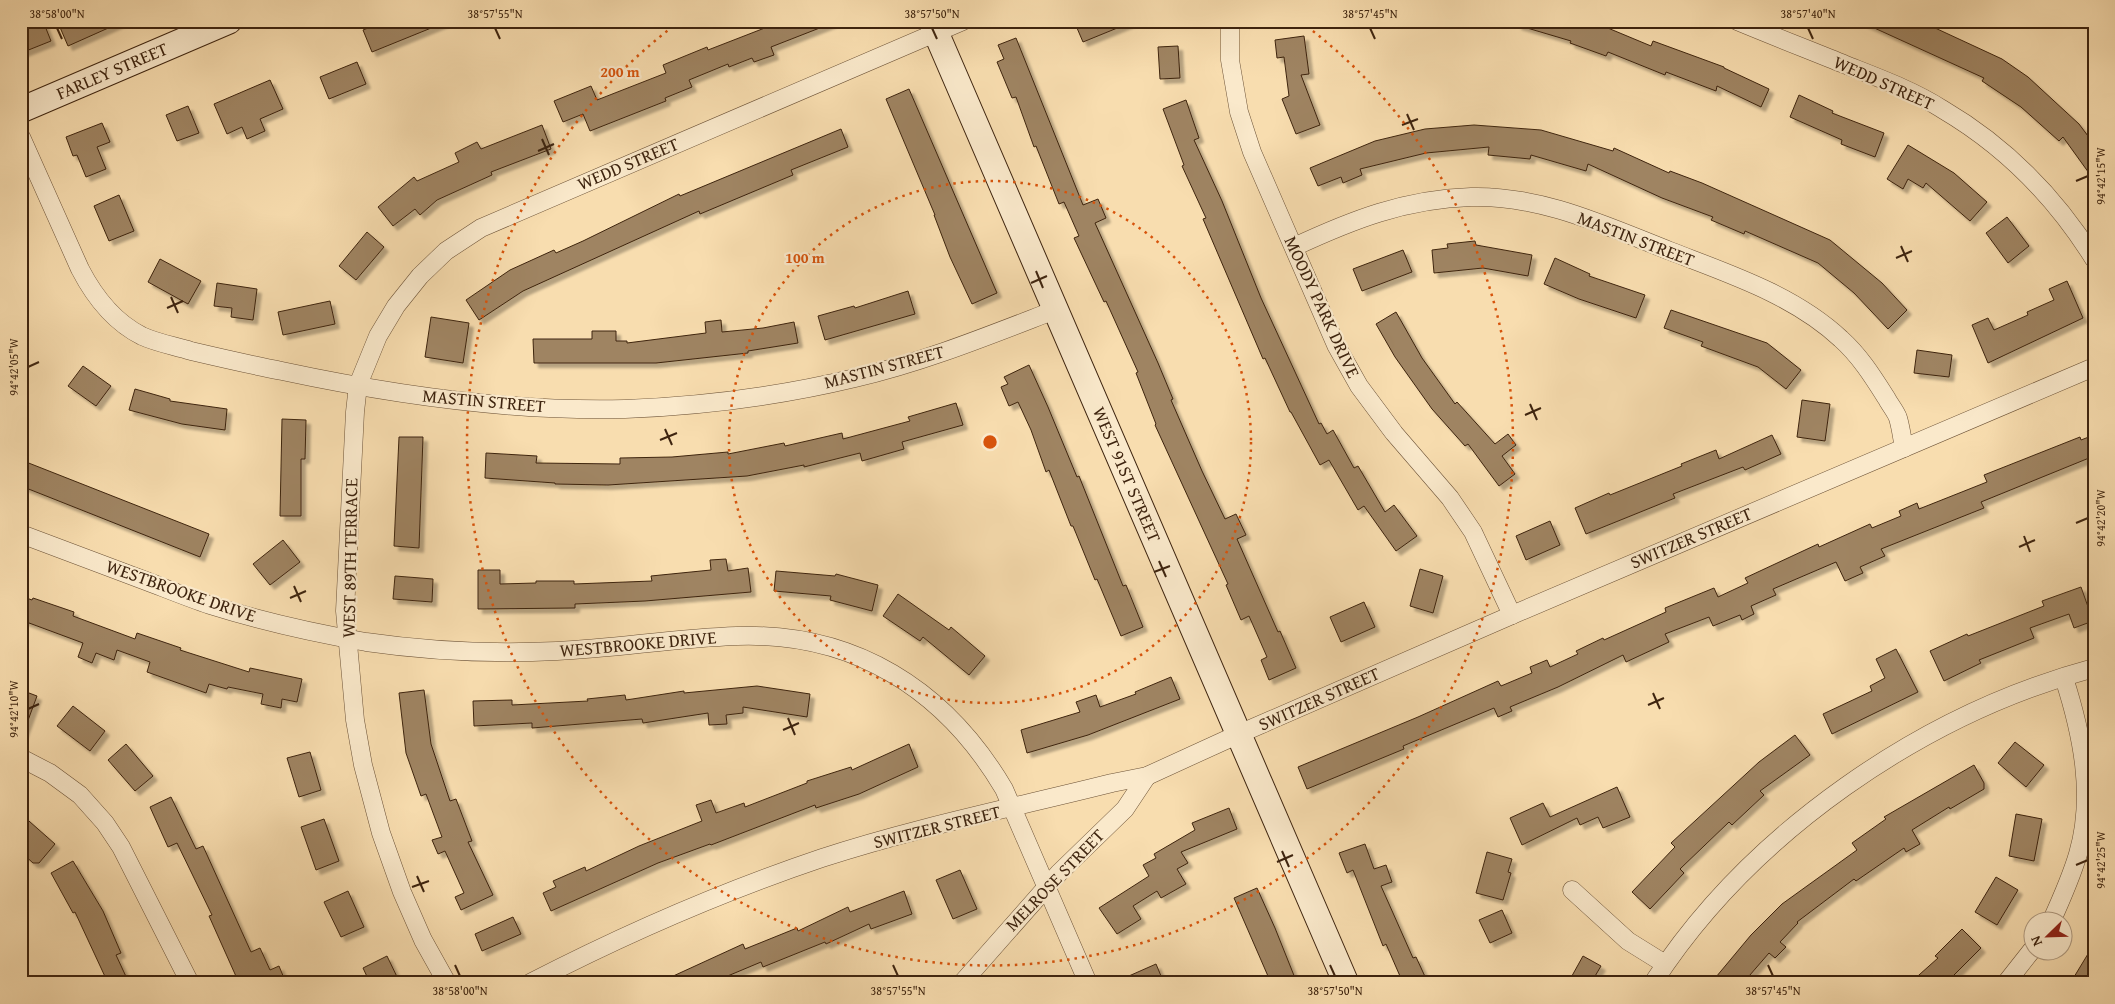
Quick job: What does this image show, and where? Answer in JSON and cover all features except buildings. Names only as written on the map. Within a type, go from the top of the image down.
[{"type":"street","name":"FARLEY STREET","points":[[21,110],[229,21]]},
{"type":"street","name":"WEDD STREET","points":[[358,385],[378,336],[396,306],[420,276],[440,258],[481,228],[934,27],[963,21]]},
{"type":"street","name":"MOODY PARK DRIVE","points":[[1230,21],[1230,60],[1239,112],[1252,152],[1336,345],[1359,386],[1394,433],[1450,498],[1473,532],[1512,615]]},
{"type":"street","name":"WEDD STREET","points":[[1737,21],[1899,86],[1943,109],[1988,140],[2028,175],[2057,206],[2094,259]]},
{"type":"street","name":"WEST 91ST STREET","points":[[934,27],[1346,983]]},
{"type":"street","name":"MASTIN STREET","points":[[21,137],[88,285],[108,311],[140,335],[156,342],[239,362],[358,385],[463,400],[536,407],[624,409],[700,404],[787,392],[856,378],[926,358],[1055,310]]},
{"type":"street","name":"MASTIN STREET","points":[[1294,247],[1347,222],[1391,208],[1435,199],[1498,198],[1550,206],[1736,277],[1776,294],[1810,314],[1840,338],[1867,368],[1898,417],[1904,448]]},
{"type":"street","name":"SWITZER STREET","points":[[530,983],[659,920],[725,893],[822,858],[879,841],[1147,776],[1238,734],[1512,615],[2094,367]]},
{"type":"street","name":"WEST 89TH TERRACE","points":[[358,385],[345,611],[355,720],[361,756],[381,833],[402,892],[423,940],[447,983]]},
{"type":"street","name":"WESTBROOKE DRIVE","points":[[21,534],[209,605],[261,619],[365,641],[483,651],[554,651],[738,636],[782,638],[826,646],[864,658],[893,673],[934,701],[961,728],[988,761],[1004,788],[1088,983]]},
{"type":"street","points":[[1653,983],[1665,964],[1702,916],[1733,884],[1792,828],[1857,779],[1892,755],[1978,710],[2030,688],[2094,668]]},
{"type":"street","points":[[2056,912],[2078,853],[2084,823],[2084,753],[2076,715],[2064,678]]},
{"type":"street","points":[[21,758],[50,773],[80,795],[105,823],[121,847],[190,983]]},
{"type":"street","name":"MELROSE STREET","points":[[962,983],[1058,873],[1125,809],[1147,776]]},
{"type":"street","points":[[1572,890],[1628,941],[1665,964]]},
{"type":"street","points":[[2006,983],[2023,962]]}]
